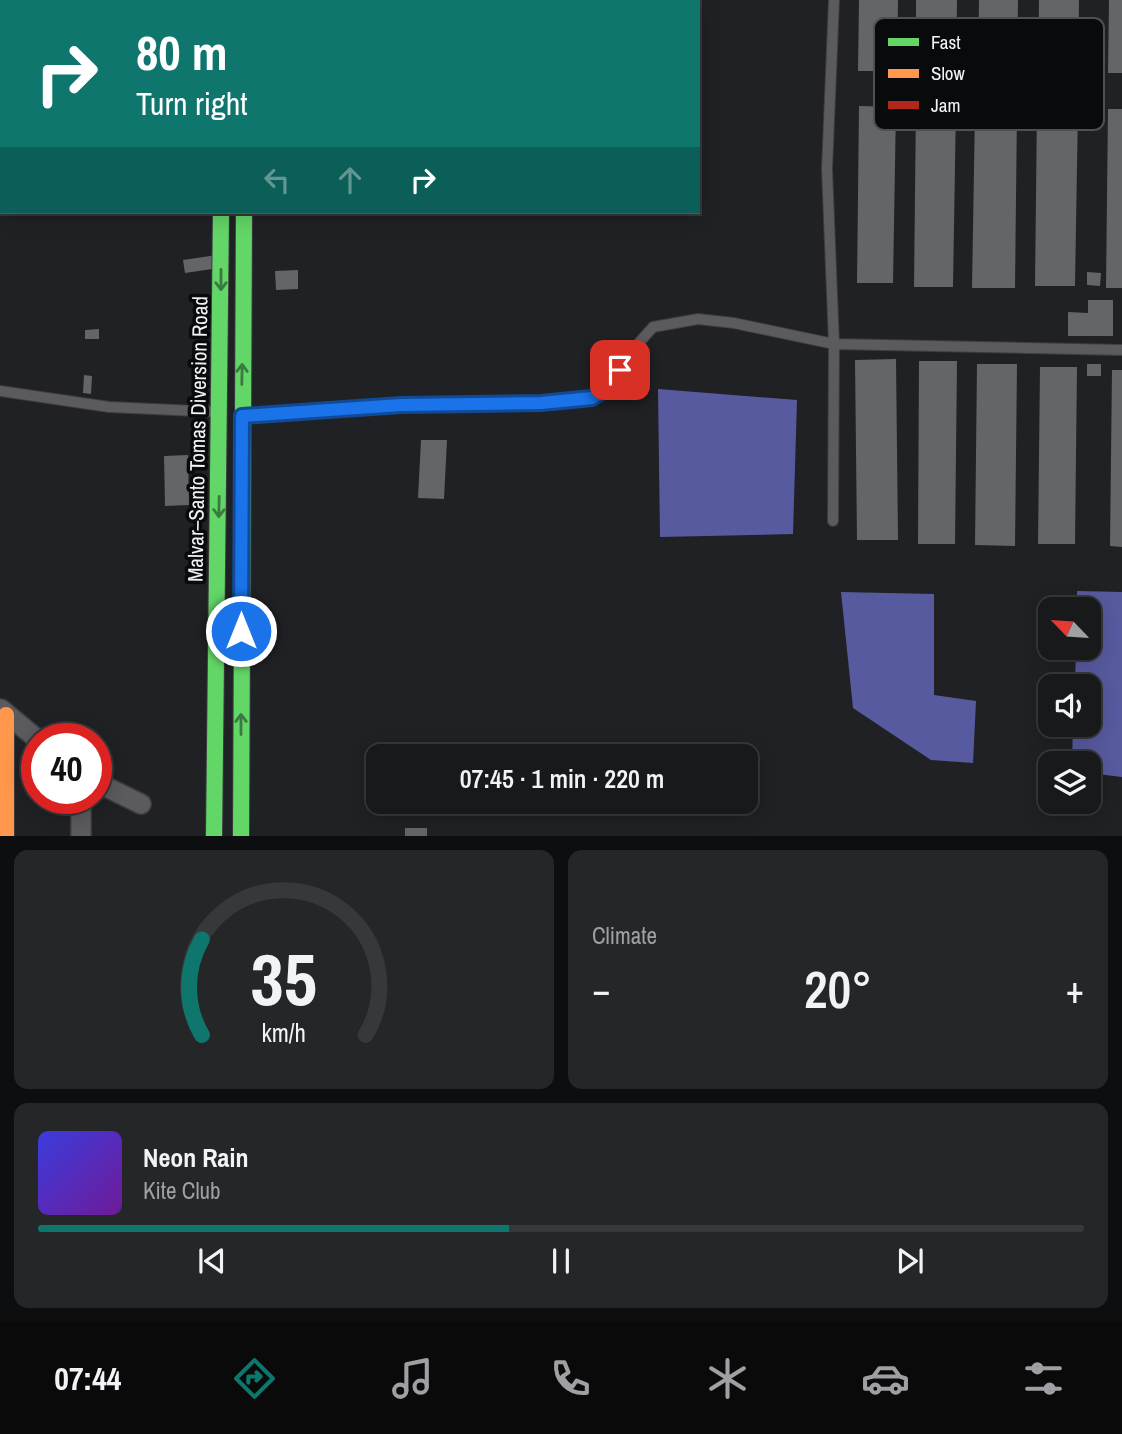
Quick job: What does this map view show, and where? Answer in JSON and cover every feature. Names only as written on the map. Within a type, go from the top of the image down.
[{"type":"street","name":"Malvar–Santo Tomas Diversion Road","points":[[215,835],[221,214]]},
{"type":"street","name":"Malvar–Santo Tomas Diversion Road","points":[[241,835],[244,214]]},
{"type":"street","points":[[3,712],[21,726]]},
{"type":"street","points":[[3,712],[6,835]]},
{"type":"street","points":[[112,790],[141,804]]},
{"type":"street","points":[[80,835],[81,814]]},
{"type":"lane","points":[[833,521],[834,344],[827,169],[834,0]]},
{"type":"lane","points":[[242,416],[401,405],[541,403],[592,398],[610,386],[629,354],[653,327],[698,319],[734,323],[834,344],[1122,350]]},
{"type":"lane","points":[[0,391],[109,407],[220,412]]},
{"type":"shaded area","points":[[658,389],[797,400],[793,534],[660,537]]},
{"type":"shaded area","points":[[1077,591],[1122,592],[1122,777],[1101,774],[1101,751],[1072,751],[1073,737],[1101,737],[1101,674],[1075,674],[1076,660],[1101,660],[1101,597],[1077,597]]},
{"type":"shaded area","points":[[841,592],[934,594],[934,695],[976,701],[973,763],[931,760],[853,708]]},
{"type":"building","points":[[859,0],[898,0],[898,18],[874,18],[874,71],[858,71]]},
{"type":"building","points":[[916,0],[957,0],[957,18],[916,18]]},
{"type":"building","points":[[979,0],[1018,0],[1018,18],[979,18]]},
{"type":"building","points":[[1039,0],[1079,0],[1079,18],[1039,18]]},
{"type":"building","points":[[1109,0],[1122,0],[1122,73],[1108,73]]},
{"type":"building","points":[[859,106],[874,106],[874,130],[896,130],[893,283],[857,283]]},
{"type":"building","points":[[1108,109],[1122,109],[1122,288],[1106,288]]},
{"type":"building","points":[[916,130],[956,130],[953,287],[914,287]]},
{"type":"building","points":[[975,130],[1017,130],[1015,288],[972,288]]},
{"type":"building","points":[[1037,130],[1078,130],[1075,286],[1035,286]]},
{"type":"building","points":[[217,255],[219,268],[185,273],[183,260]]},
{"type":"building","points":[[298,270],[298,289],[276,290],[275,271]]},
{"type":"building","points":[[1087,272],[1101,273],[1100,286],[1087,285]]},
{"type":"building","points":[[1088,300],[1113,300],[1113,336],[1068,336],[1068,312],[1088,313]]},
{"type":"building","points":[[99,329],[99,339],[85,339],[85,330]]},
{"type":"building","points":[[896,359],[898,540],[857,540],[855,360]]},
{"type":"building","points":[[919,361],[957,361],[955,544],[918,544]]},
{"type":"building","points":[[977,364],[1017,364],[1015,546],[975,545]]},
{"type":"building","points":[[1087,364],[1101,364],[1101,376],[1087,376]]},
{"type":"building","points":[[1040,367],[1077,367],[1075,544],[1038,544]]},
{"type":"building","points":[[1112,370],[1122,370],[1122,547],[1110,546]]},
{"type":"building","points":[[84,375],[92,376],[91,394],[83,393]]},
{"type":"building","points":[[421,440],[447,440],[444,499],[418,498]]},
{"type":"building","points":[[188,455],[189,505],[165,506],[164,456]]},
{"type":"building","points":[[405,828],[427,828],[427,836],[405,836]]},
{"type":"traffic: fast","points":[[214,836],[221,214]]},
{"type":"traffic: fast","points":[[241,836],[244,214]]},
{"type":"traffic: slow","points":[[6,715],[6,836]]},
{"type":"route","points":[[241,631],[242,416],[401,405],[541,403],[592,398],[610,386],[620,370]]}]
